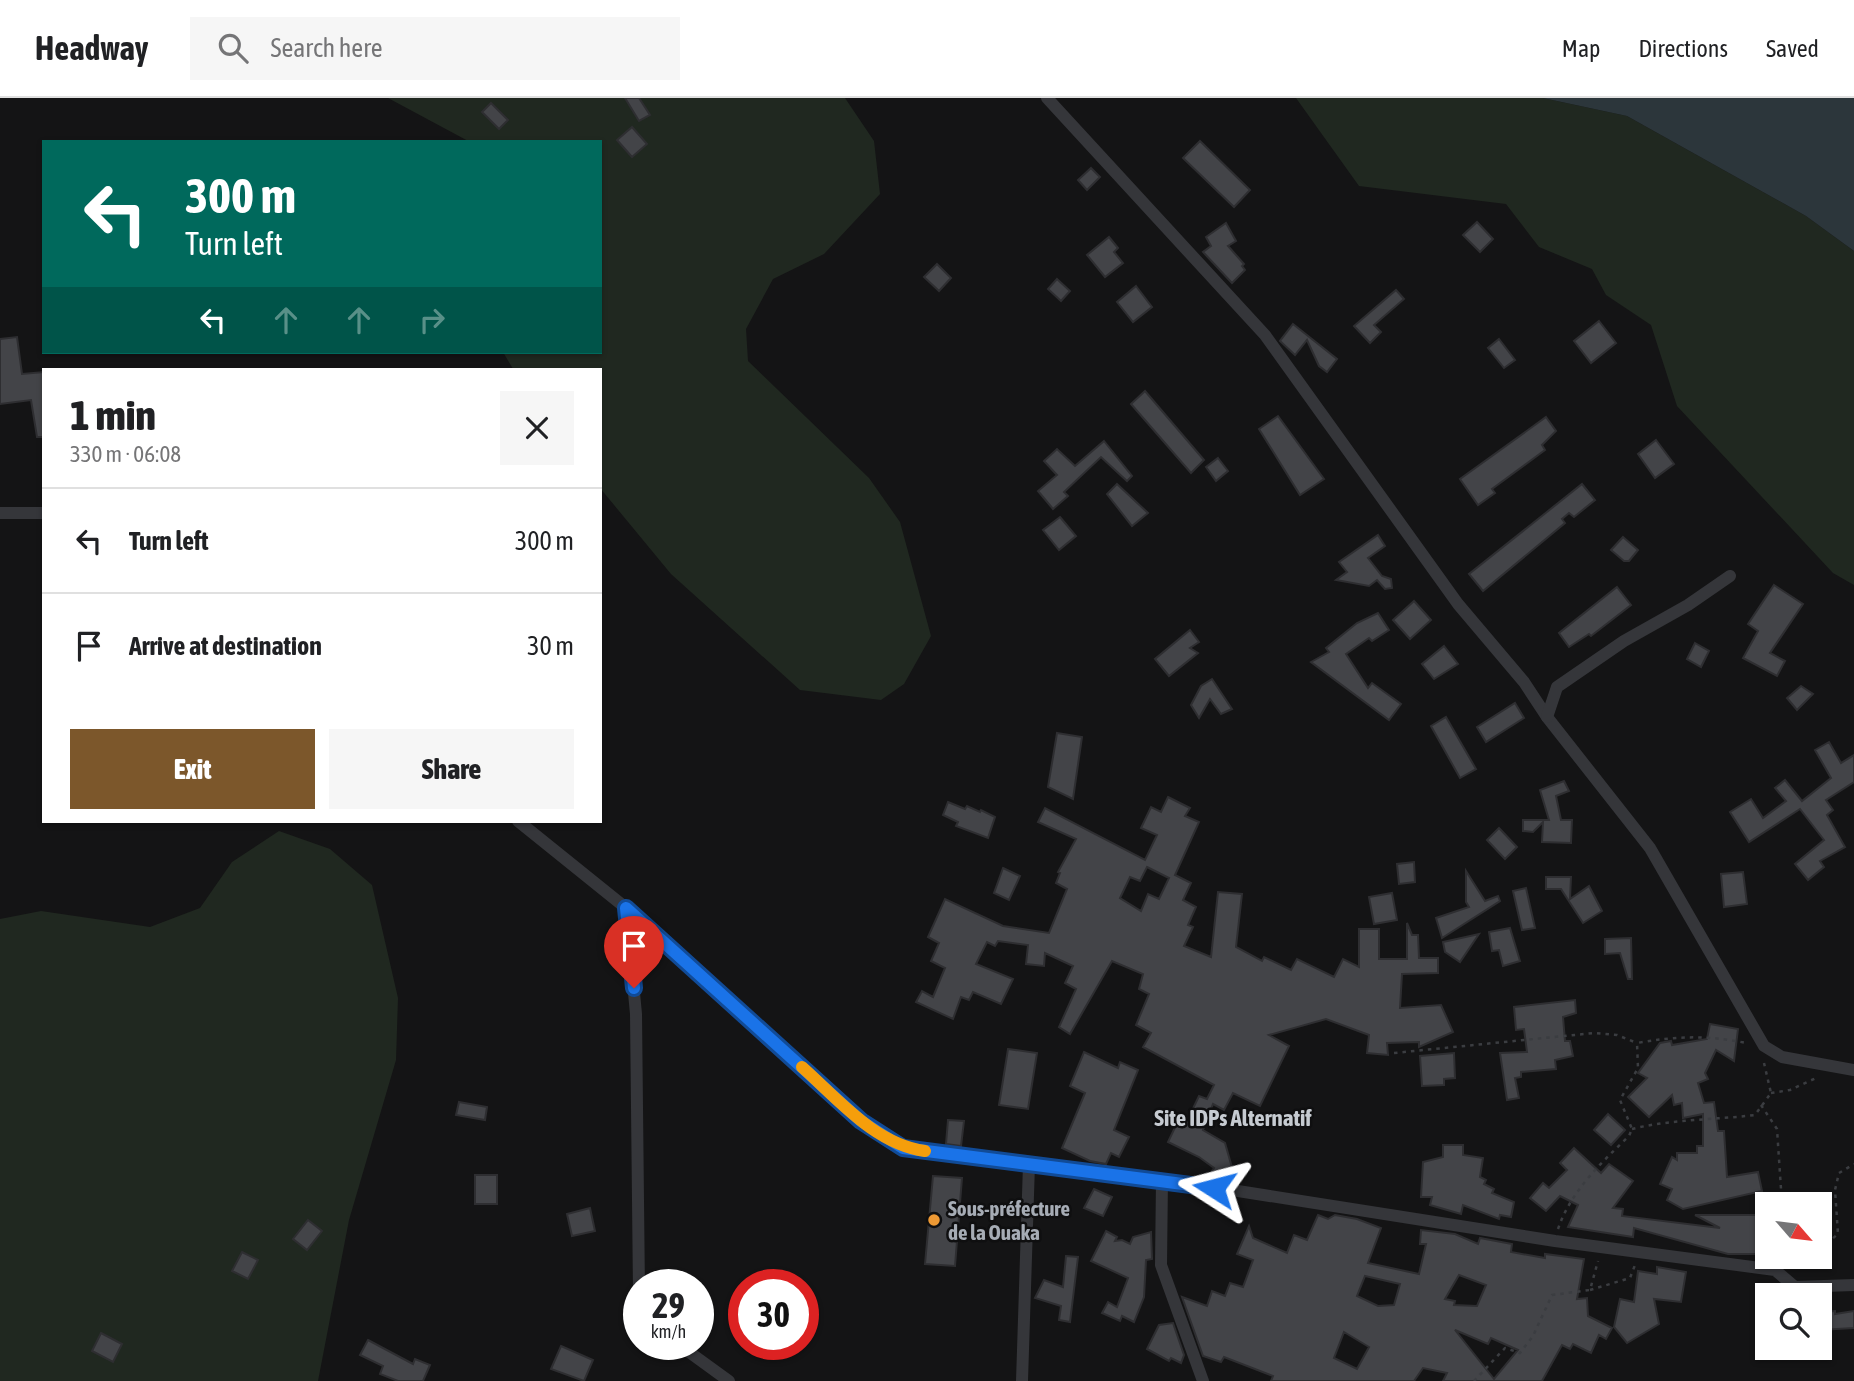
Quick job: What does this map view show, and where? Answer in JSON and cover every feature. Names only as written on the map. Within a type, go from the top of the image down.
[{"type":"street","points":[[1047,98],[1265,335],[1450,593],[1524,682],[1547,717],[1650,848],[1764,1046],[1782,1056],[1854,1070]]},
{"type":"street","points":[[0,513],[42,513]]},
{"type":"street","points":[[1547,717],[1557,687],[1624,641],[1688,605],[1730,576]]},
{"type":"street","points":[[520,823],[626,908],[882,1136],[903,1148],[1162,1180],[1555,1241],[1776,1270],[1796,1287],[1854,1285]]},
{"type":"street","points":[[626,908],[636,1014],[639,1269]]},
{"type":"street","points":[[1022,1381],[1029,1164]]},
{"type":"street","points":[[1162,1180],[1161,1265],[1203,1381]]},
{"type":"street","points":[[700,1360],[729,1381]]},
{"type":"path","points":[[1394,1053],[1594,1033],[1617,1035],[1637,1043],[1680,1035],[1717,1037],[1764,1046],[1763,1065],[1771,1093]]},
{"type":"path","points":[[1555,1241],[1564,1213],[1582,1184],[1629,1136],[1632,1129],[1620,1100],[1638,1068],[1637,1043]]},
{"type":"path","points":[[1632,1129],[1659,1122],[1703,1122],[1755,1115],[1771,1093],[1814,1080],[1829,1066]]},
{"type":"path","points":[[1761,1105],[1777,1129],[1781,1192]]},
{"type":"path","points":[[1832,1239],[1838,1234],[1835,1191],[1839,1173],[1854,1164]]},
{"type":"path","points":[[1590,1290],[1603,1247]]},
{"type":"path","points":[[1475,1381],[1505,1348],[1520,1353],[1533,1336],[1552,1295],[1590,1290],[1630,1278],[1640,1252]]},
{"type":"shaded area","points":[[388,98],[845,98],[874,141],[880,194],[824,254],[773,279],[746,329],[748,361],[869,478],[900,522],[931,636],[904,684],[881,700],[800,690],[671,574],[602,490],[602,368],[512,368],[504,354],[602,354],[602,140],[466,140]]},
{"type":"shaded area","points":[[1296,98],[1543,98],[1627,116],[1806,216],[1854,251],[1854,585],[1833,573],[1677,406],[1651,325],[1606,295],[1592,269],[1539,247],[1506,204],[1359,186]]},
{"type":"shaded area","points":[[1543,98],[1854,98],[1854,251],[1806,216],[1627,116]]},
{"type":"shaded area","points":[[279,831],[330,849],[372,885],[398,998],[396,1060],[349,1220],[318,1381],[0,1381],[0,919],[41,911],[150,927],[200,908],[232,862]]},
{"type":"building","points":[[625,98],[639,98],[650,115],[639,121]]},
{"type":"building","points":[[491,103],[508,120],[499,129],[482,112]]},
{"type":"building","points":[[632,127],[647,144],[632,157],[617,140]]},
{"type":"building","points":[[1200,141],[1250,190],[1234,207],[1183,158]]},
{"type":"building","points":[[1091,168],[1100,177],[1087,190],[1078,180]]},
{"type":"building","points":[[1477,222],[1493,239],[1480,252],[1463,235]]},
{"type":"building","points":[[1226,223],[1236,241],[1228,246],[1244,264],[1242,266],[1245,270],[1232,283],[1203,252],[1211,246],[1206,237]]},
{"type":"building","points":[[1109,237],[1118,248],[1114,252],[1123,263],[1105,277],[1087,255]]},
{"type":"building","points":[[937,264],[951,278],[939,291],[924,277]]},
{"type":"building","points":[[1057,279],[1070,291],[1061,301],[1048,289]]},
{"type":"building","points":[[1136,286],[1152,307],[1133,322],[1117,302]]},
{"type":"building","points":[[1396,290],[1404,299],[1374,325],[1381,332],[1370,343],[1354,326]]},
{"type":"building","points":[[1599,321],[1616,343],[1591,363],[1574,341]]},
{"type":"building","points":[[1293,324],[1337,359],[1327,372],[1319,366],[1307,340],[1295,355],[1280,341]]},
{"type":"building","points":[[17,337],[22,374],[42,372],[42,437],[37,437],[31,400],[0,404],[0,339]]},
{"type":"building","points":[[1499,339],[1515,360],[1504,368],[1488,348]]},
{"type":"building","points":[[1145,391],[1204,460],[1191,473],[1131,404]]},
{"type":"building","points":[[1278,416],[1324,479],[1300,495],[1259,429]]},
{"type":"building","points":[[1546,417],[1556,431],[1542,445],[1545,450],[1492,489],[1495,493],[1478,505],[1460,479]]},
{"type":"building","points":[[1656,440],[1674,464],[1655,478],[1638,454]]},
{"type":"building","points":[[1104,441],[1132,476],[1127,481],[1101,457],[1064,492],[1068,496],[1053,509],[1038,491],[1057,475],[1044,461],[1057,449],[1075,466]]},
{"type":"building","points":[[1218,458],[1228,471],[1216,481],[1206,467]]},
{"type":"building","points":[[1117,484],[1148,513],[1132,526],[1107,494]]},
{"type":"building","points":[[1582,484],[1595,500],[1574,517],[1569,513],[1562,519],[1565,523],[1483,591],[1469,574]]},
{"type":"building","points":[[1060,517],[1076,536],[1059,550],[1043,530]]},
{"type":"building","points":[[1378,535],[1385,546],[1368,558],[1382,576],[1391,579],[1392,588],[1385,589],[1377,580],[1369,586],[1336,580],[1347,572],[1339,562]]},
{"type":"building","points":[[1623,537],[1638,550],[1629,561],[1624,561],[1611,550]]},
{"type":"building","points":[[1774,585],[1803,604],[1770,653],[1785,661],[1777,676],[1743,658],[1758,631],[1748,624]]},
{"type":"building","points":[[1617,587],[1631,605],[1591,636],[1589,634],[1569,647],[1559,633]]},
{"type":"building","points":[[1414,601],[1431,620],[1410,639],[1393,620]]},
{"type":"building","points":[[1378,613],[1389,630],[1372,641],[1369,638],[1346,654],[1368,688],[1372,683],[1401,704],[1389,720],[1311,662],[1329,652],[1326,648],[1357,623]]},
{"type":"building","points":[[1190,630],[1199,642],[1190,648],[1198,653],[1169,676],[1155,659]]},
{"type":"building","points":[[1695,643],[1709,651],[1701,667],[1687,659]]},
{"type":"building","points":[[1444,646],[1458,664],[1434,679],[1422,664]]},
{"type":"building","points":[[1212,679],[1232,709],[1221,714],[1210,699],[1199,718],[1191,705],[1201,686]]},
{"type":"building","points":[[1801,686],[1813,694],[1797,710],[1787,698]]},
{"type":"building","points":[[1515,703],[1524,718],[1486,742],[1477,727]]},
{"type":"building","points":[[1446,717],[1476,769],[1460,778],[1431,726]]},
{"type":"building","points":[[1057,733],[1082,737],[1073,799],[1048,787]]},
{"type":"building","points":[[1829,742],[1841,763],[1854,755],[1854,782],[1826,800],[1833,810],[1827,815],[1845,847],[1820,861],[1824,867],[1808,880],[1795,864],[1824,840],[1800,809],[1749,842],[1730,812],[1751,799],[1763,818],[1786,801],[1775,788],[1785,780],[1802,801],[1831,778],[1815,750]]},
{"type":"building","points":[[1564,781],[1569,791],[1556,796],[1561,820],[1572,820],[1571,843],[1542,842],[1543,822],[1533,832],[1523,831],[1523,820],[1549,820],[1540,790]]},
{"type":"building","points":[[1168,797],[1190,808],[1185,816],[1199,822],[1175,875],[1191,883],[1183,900],[1196,907],[1188,925],[1193,927],[1184,946],[1211,957],[1218,892],[1242,894],[1236,947],[1262,961],[1264,957],[1291,970],[1297,959],[1334,977],[1343,959],[1359,967],[1359,929],[1379,929],[1379,959],[1407,959],[1407,923],[1412,935],[1418,935],[1419,958],[1438,958],[1438,973],[1402,974],[1400,1008],[1441,1005],[1453,1032],[1419,1047],[1419,1042],[1387,1043],[1388,1055],[1367,1053],[1369,1035],[1326,1019],[1269,1035],[1289,1046],[1260,1106],[1233,1093],[1224,1110],[1213,1104],[1203,1130],[1225,1143],[1235,1178],[1212,1171],[1214,1168],[1199,1157],[1168,1142],[1179,1119],[1186,1123],[1199,1096],[1207,1099],[1214,1085],[1143,1047],[1151,1033],[1136,1025],[1149,994],[1139,989],[1143,974],[1112,961],[1070,1034],[1059,1027],[1076,989],[1065,983],[1073,966],[1045,953],[1044,966],[1026,964],[1028,945],[998,941],[995,946],[987,942],[976,964],[1013,979],[1001,1004],[973,992],[969,1000],[961,997],[953,1019],[916,1002],[922,991],[933,997],[945,968],[931,961],[939,943],[928,937],[945,899],[1003,926],[1049,933],[1067,889],[1056,883],[1060,873],[1058,872],[1076,839],[1038,822],[1045,808],[1145,860],[1157,835],[1141,828],[1151,807],[1161,812]],"holes":[[[1147,867],[1169,878],[1159,899],[1148,894],[1141,911],[1120,898],[1130,877],[1140,881]]]},
{"type":"building","points":[[948,802],[965,809],[967,806],[980,812],[981,810],[995,817],[988,838],[956,826],[958,822],[943,815]]},
{"type":"building","points":[[1499,828],[1517,847],[1505,859],[1487,840]]},
{"type":"building","points":[[1414,862],[1415,882],[1399,884],[1397,864]]},
{"type":"building","points":[[1003,868],[1020,876],[1009,900],[994,893]]},
{"type":"building","points":[[1466,871],[1485,901],[1498,896],[1500,901],[1442,938],[1436,918],[1469,907],[1466,902]]},
{"type":"building","points":[[1743,872],[1747,904],[1724,907],[1721,874]]},
{"type":"building","points":[[1546,877],[1571,877],[1570,899],[1589,886],[1602,911],[1583,923],[1561,889],[1546,889]]},
{"type":"building","points":[[1526,888],[1535,928],[1522,930],[1513,891]]},
{"type":"building","points":[[1392,893],[1397,920],[1374,924],[1369,897]]},
{"type":"building","points":[[1510,928],[1520,961],[1503,966],[1499,950],[1492,951],[1489,932]]},
{"type":"building","points":[[1479,934],[1460,962],[1445,952],[1443,942]]},
{"type":"building","points":[[1631,938],[1632,979],[1628,979],[1620,953],[1605,954],[1605,939]]},
{"type":"building","points":[[1575,1000],[1576,1013],[1563,1017],[1565,1041],[1570,1041],[1573,1056],[1555,1060],[1556,1069],[1521,1072],[1521,1077],[1515,1078],[1519,1098],[1507,1100],[1500,1053],[1527,1052],[1524,1029],[1516,1030],[1514,1007]]},
{"type":"building","points":[[1710,1024],[1738,1029],[1734,1061],[1716,1050],[1705,1073],[1708,1079],[1698,1083],[1704,1103],[1714,1102],[1718,1131],[1724,1131],[1727,1177],[1758,1172],[1762,1191],[1683,1209],[1667,1200],[1672,1189],[1660,1184],[1672,1157],[1677,1160],[1677,1153],[1697,1153],[1697,1146],[1703,1146],[1703,1114],[1683,1118],[1682,1103],[1674,1105],[1672,1095],[1649,1117],[1628,1097],[1647,1078],[1638,1073],[1660,1043],[1671,1041],[1672,1045],[1707,1039]]},
{"type":"building","points":[[1008,1049],[1037,1053],[1028,1109],[999,1105]]},
{"type":"building","points":[[1084,1052],[1118,1068],[1120,1062],[1138,1070],[1114,1130],[1129,1137],[1119,1157],[1111,1153],[1106,1164],[1090,1161],[1062,1148],[1085,1093],[1070,1086]]},
{"type":"building","points":[[1454,1053],[1455,1078],[1444,1079],[1444,1085],[1422,1086],[1420,1056]]},
{"type":"building","points":[[459,1102],[487,1107],[485,1120],[456,1115]]},
{"type":"building","points":[[1608,1114],[1625,1130],[1611,1145],[1594,1130]]},
{"type":"building","points":[[948,1120],[964,1121],[961,1146],[946,1144]]},
{"type":"building","points":[[1443,1145],[1463,1145],[1463,1155],[1483,1158],[1480,1177],[1486,1180],[1484,1184],[1494,1189],[1492,1193],[1514,1202],[1511,1217],[1500,1215],[1499,1219],[1463,1205],[1461,1214],[1430,1205],[1432,1197],[1421,1197],[1423,1162],[1443,1157]]},
{"type":"building","points":[[1574,1148],[1601,1173],[1609,1164],[1633,1181],[1613,1208],[1623,1209],[1622,1216],[1720,1228],[1695,1215],[1755,1215],[1755,1254],[1728,1254],[1634,1228],[1633,1237],[1568,1227],[1578,1205],[1560,1196],[1546,1211],[1530,1198],[1543,1183],[1549,1188],[1567,1170],[1560,1163]]},
{"type":"building","points":[[475,1175],[497,1175],[497,1204],[475,1204]]},
{"type":"building","points":[[933,1176],[962,1178],[955,1266],[925,1264]]},
{"type":"building","points":[[1094,1189],[1112,1197],[1103,1216],[1084,1208]]},
{"type":"building","points":[[590,1208],[595,1231],[572,1236],[567,1214]]},
{"type":"building","points":[[1318,1215],[1328,1219],[1335,1215],[1357,1219],[1381,1228],[1368,1263],[1419,1274],[1426,1244],[1420,1244],[1421,1230],[1455,1234],[1478,1244],[1480,1238],[1512,1244],[1511,1252],[1545,1258],[1545,1254],[1584,1259],[1577,1299],[1587,1298],[1588,1316],[1612,1328],[1606,1339],[1599,1335],[1591,1353],[1573,1344],[1570,1349],[1562,1345],[1542,1381],[1443,1381],[1447,1373],[1423,1368],[1414,1381],[1271,1381],[1273,1376],[1224,1357],[1221,1362],[1203,1356],[1182,1297],[1207,1306],[1212,1291],[1225,1296],[1230,1283],[1243,1287],[1253,1260],[1237,1254],[1249,1226],[1253,1238],[1287,1253],[1294,1235],[1307,1240]],"holes":[[[1459,1275],[1486,1285],[1477,1306],[1454,1305],[1455,1301],[1445,1299]],[[1365,1276],[1400,1284],[1394,1305],[1378,1306],[1357,1296]],[[1455,1330],[1488,1344],[1491,1338],[1518,1350],[1494,1379]],[[1344,1332],[1369,1347],[1357,1369],[1334,1358]]]},
{"type":"building","points":[[308,1220],[322,1231],[307,1250],[293,1239]]},
{"type":"building","points":[[1106,1231],[1117,1237],[1115,1241],[1122,1240],[1130,1244],[1133,1237],[1151,1232],[1152,1259],[1146,1260],[1144,1297],[1134,1322],[1122,1316],[1120,1321],[1102,1313],[1108,1302],[1117,1307],[1128,1278],[1091,1261]]},
{"type":"building","points":[[242,1252],[258,1260],[248,1279],[232,1271]]},
{"type":"building","points":[[1066,1256],[1078,1257],[1070,1322],[1059,1320],[1061,1306],[1035,1298],[1044,1280],[1063,1287]]},
{"type":"building","points":[[1657,1267],[1686,1272],[1681,1302],[1654,1299],[1659,1324],[1627,1343],[1614,1327],[1620,1299],[1634,1302],[1638,1271],[1657,1274]]},
{"type":"building","points":[[1832,1311],[1835,1311],[1835,1314],[1854,1311],[1854,1328],[1832,1329]]},
{"type":"building","points":[[1173,1323],[1184,1355],[1181,1363],[1171,1358],[1169,1361],[1147,1349],[1159,1325]]},
{"type":"building","points":[[101,1333],[122,1344],[113,1362],[92,1351]]},
{"type":"building","points":[[368,1340],[413,1364],[415,1359],[430,1365],[423,1381],[398,1381],[380,1374],[383,1366],[360,1355]]},
{"type":"building","points":[[561,1346],[593,1360],[584,1381],[551,1369]]},
{"type":"slow traffic","points":[[802,1067],[861,1121],[882,1136],[903,1148],[925,1151]]},
{"type":"place","name":"Sous-préfecture de la Ouaka","points":[[934,1220]]},
{"type":"district","name":"Site IDPs Alternatif","points":[[1233,1118]]},
{"type":"route","points":[[634,988],[626,908],[861,1121],[903,1148],[1214,1188]]}]
